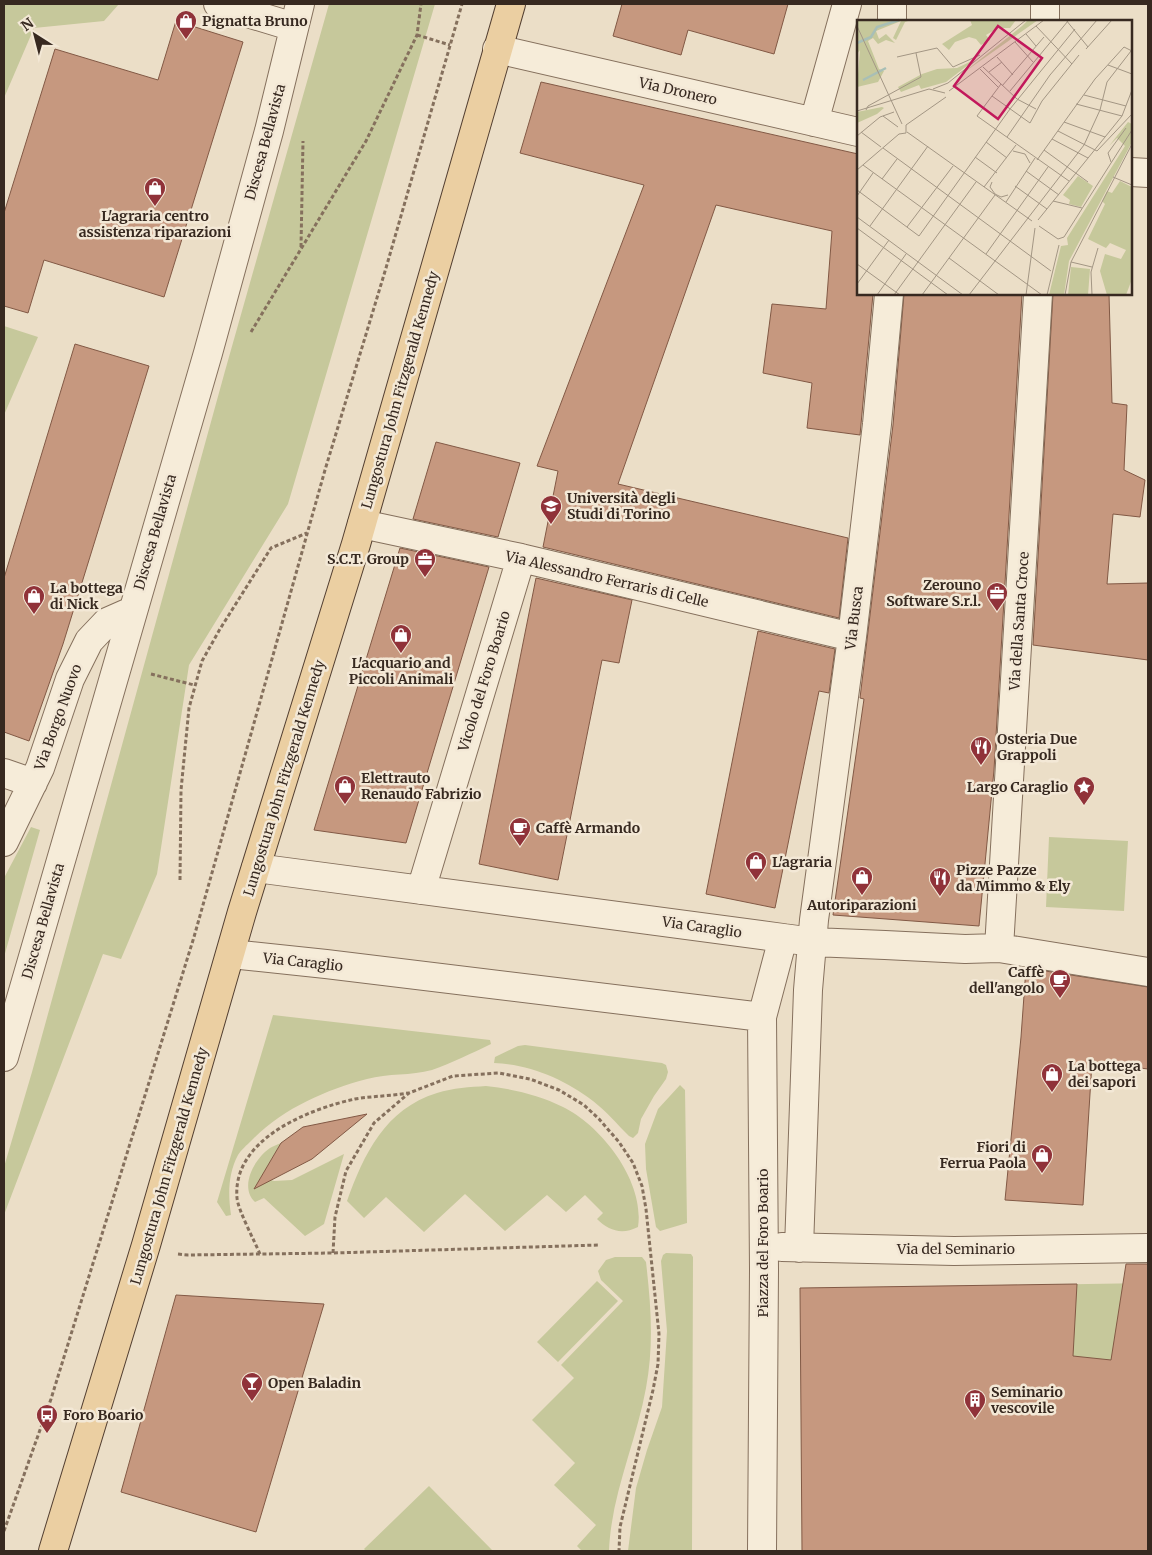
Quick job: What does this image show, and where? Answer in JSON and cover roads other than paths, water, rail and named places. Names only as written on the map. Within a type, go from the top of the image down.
[{"type":"main road","name":"Lungostura John Fitzgerald Kennedy","points":[[53,1551],[146,1245],[256,868],[362,524],[511,4]]},
{"type":"street","points":[[218,4],[297,15]]},
{"type":"street","points":[[814,122],[847,4]]},
{"type":"street","points":[[892,4],[892,20]]},
{"type":"street","points":[[1045,4],[1045,20]]},
{"type":"street","name":"Discesa Bellavista","points":[[4,1058],[210,343],[269,131],[297,15]]},
{"type":"street","name":"Via Dronero","points":[[497,49],[857,132]]},
{"type":"street","points":[[1132,172],[1148,174]]},
{"type":"street","name":"Via Busca","points":[[813,942],[814,920],[852,637],[890,295]]},
{"type":"street","name":"Via della Santa Croce","points":[[999,948],[1038,295]]},
{"type":"street","name":"Via Alessandro Ferraris di Celle","points":[[362,524],[521,558],[852,637]]},
{"type":"street","name":"Vicolo del Foro Boario","points":[[421,890],[521,558]]},
{"type":"street","name":"Via Borgo Nuovo","points":[[4,842],[40,768],[70,679],[89,640],[107,622],[132,611]]},
{"type":"street","points":[[4,772],[33,783]]},
{"type":"street","name":"Via Caraglio","points":[[256,868],[813,942],[965,949],[999,948],[1148,972]]},
{"type":"street","name":"Piazza del Foro Boario","points":[[762,1551],[762,1017],[784,938]]},
{"type":"street","points":[[799,1248],[808,990],[813,942]]},
{"type":"street","name":"Via Caraglio","points":[[231,954],[762,1017]]},
{"type":"street","name":"Via del Seminario","points":[[763,1246],[954,1251],[1148,1248]]},
{"type":"place","name":"Pignatta Bruno","points":[[186,40]]},
{"type":"place","name":"L'agraria centro assistenza riparazioni","points":[[155,207]]},
{"type":"place","name":"Università degli Studi di Torino","points":[[551,525]]},
{"type":"place","name":"S.C.T. Group","points":[[425,578]]},
{"type":"place","name":"Zerouno Software S.r.l.","points":[[997,612]]},
{"type":"place","name":"La bottega di Nick","points":[[34,615]]},
{"type":"place","name":"L'acquario and Piccoli Animali","points":[[401,654]]},
{"type":"place","name":"Osteria Due Grappoli","points":[[981,766]]},
{"type":"place","name":"Elettrauto Renaudo Fabrizio","points":[[345,805]]},
{"type":"place","name":"Largo Caraglio","points":[[1084,806]]},
{"type":"place","name":"Caffè Armando","points":[[520,847]]},
{"type":"place","name":"L'agraria","points":[[756,881]]},
{"type":"place","name":"Autoriparazioni","points":[[862,896]]},
{"type":"place","name":"Pizze Pazze da Mimmo & Ely","points":[[940,897]]},
{"type":"place","name":"Caffè dell'angolo","points":[[1060,999]]},
{"type":"place","name":"La bottega dei sapori","points":[[1052,1093]]},
{"type":"place","name":"Fiori di Ferrua Paola","points":[[1042,1174]]},
{"type":"place","name":"Open Baladin","points":[[252,1402]]},
{"type":"place","name":"Seminario vescovile","points":[[975,1419]]},
{"type":"place","name":"Foro Boario","points":[[47,1434]]}]
